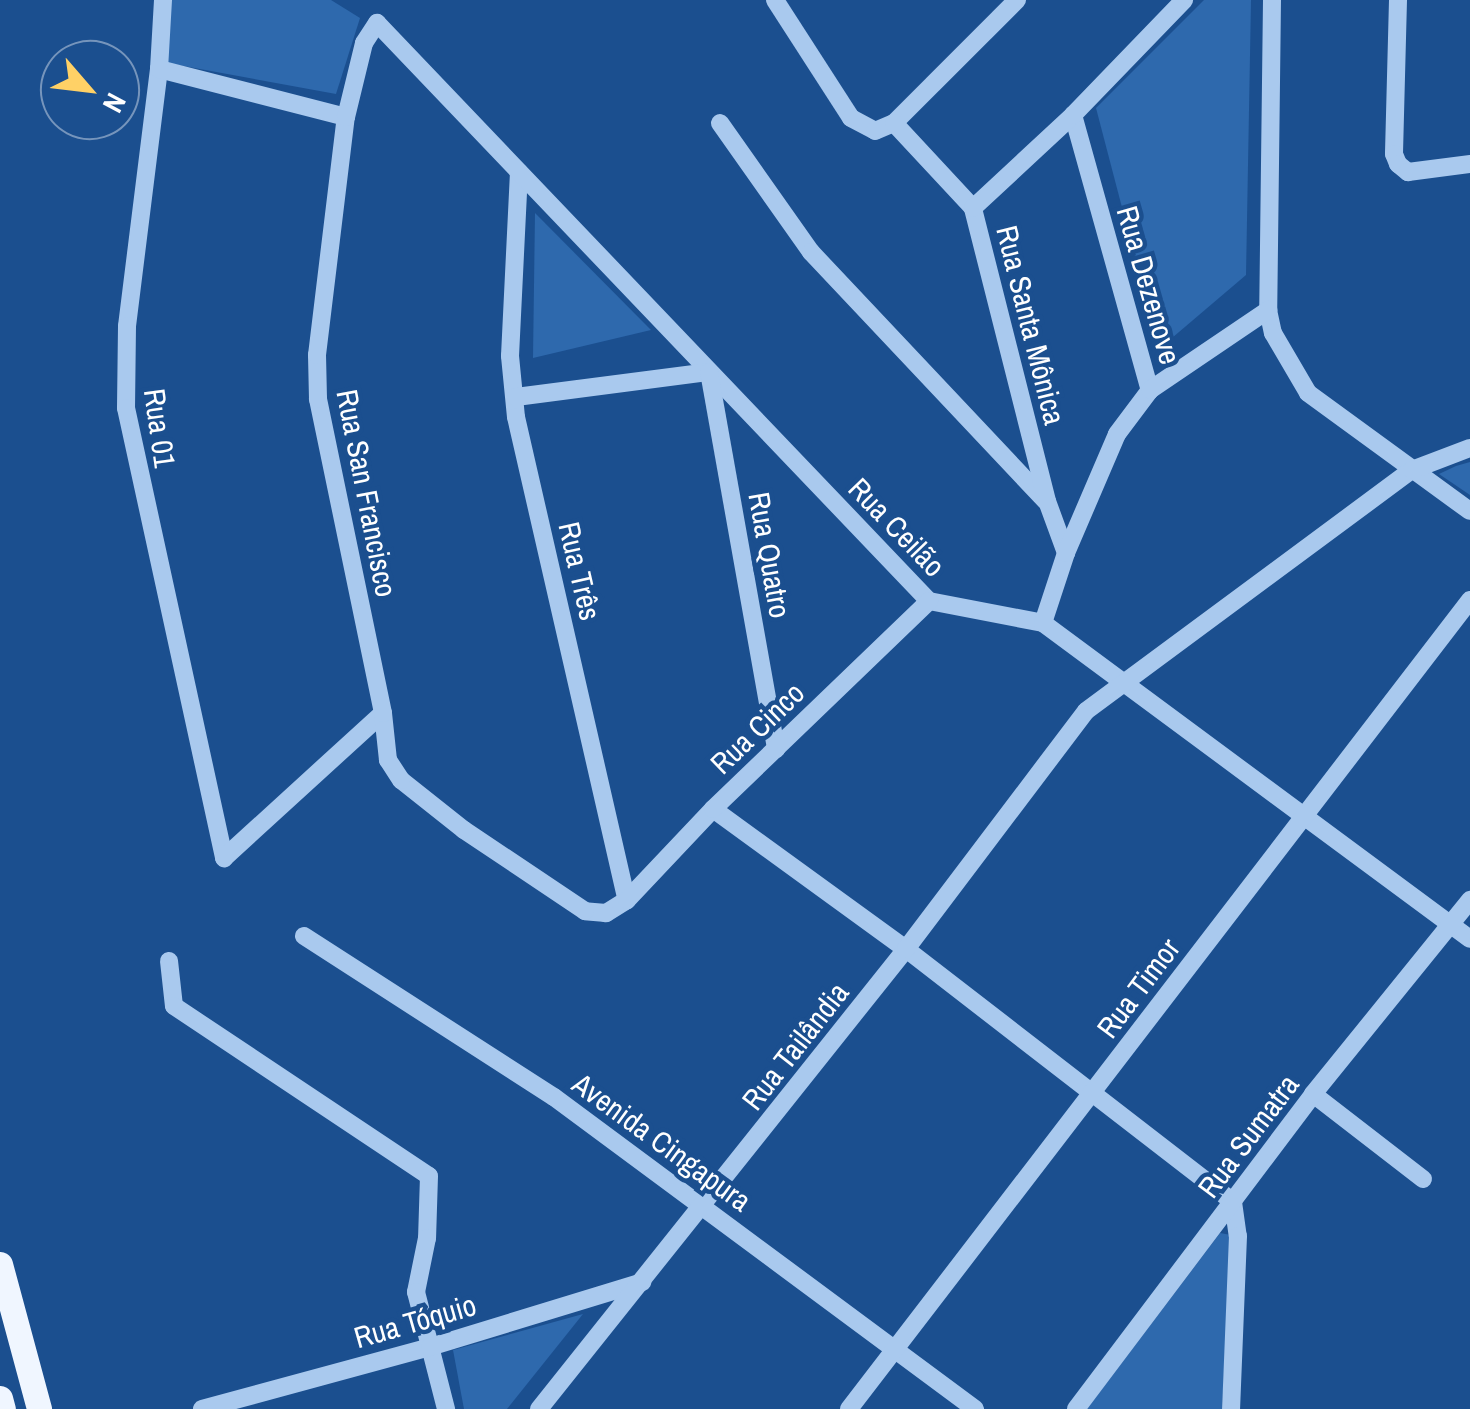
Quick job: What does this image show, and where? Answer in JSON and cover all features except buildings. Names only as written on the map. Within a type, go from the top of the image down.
[{"type":"main road","points":[[0,1264],[39,1409]]},
{"type":"main road","points":[[0,1398],[3,1409]]},
{"type":"street","name":"Rua 01","points":[[162,0],[159,69],[128,326],[126,408],[224,858],[383,713]]},
{"type":"street","points":[[775,0],[843,106],[860,127],[874,131],[894,122],[1008,3]]},
{"type":"street","name":"Rua Santa Mônica","points":[[1066,553],[1047,501],[973,208],[1073,115],[1184,0]]},
{"type":"street","points":[[1272,0],[1272,258],[1268,310],[1273,333],[1308,393],[1470,511]]},
{"type":"street","points":[[1398,0],[1394,154],[1398,164],[1408,172],[1470,164]]},
{"type":"street","name":"Rua San Francisco","points":[[377,23],[364,44],[346,117],[318,355],[318,399],[383,713],[388,760],[401,780],[584,911],[606,913],[627,900]]},
{"type":"street","name":"Rua Ceilão","points":[[377,23],[930,600],[1043,623],[1470,939]]},
{"type":"street","points":[[159,69],[346,117]]},
{"type":"street","name":"Rua Dezenove","points":[[1073,115],[1150,390],[1268,310]]},
{"type":"street","points":[[894,122],[973,208]]},
{"type":"street","points":[[720,123],[812,252],[1047,501]]},
{"type":"street","name":"Rua Três","points":[[519,172],[510,356],[516,417],[627,900]]},
{"type":"street","points":[[516,397],[709,372]]},
{"type":"street","name":"Rua Quatro","points":[[709,372],[776,749]]},
{"type":"street","points":[[1043,623],[1066,553],[1117,434],[1150,390]]},
{"type":"street","points":[[1123,682],[1412,470],[1470,448]]},
{"type":"street","name":"Rua Cinco","points":[[627,900],[713,809],[930,600]]},
{"type":"street","name":"Rua Timor","points":[[849,1409],[1470,600]]},
{"type":"street","name":"Rua Tailândia","points":[[539,1409],[906,949],[1086,712],[1123,682]]},
{"type":"street","points":[[713,809],[906,949],[1233,1202],[1238,1236],[1231,1409]]},
{"type":"street","name":"Rua Sumatra","points":[[1076,1409],[1313,1094],[1470,900]]},
{"type":"street","name":"Avenida Cingapura","points":[[304,936],[554,1098],[704,1204],[974,1409]]},
{"type":"street","points":[[169,961],[174,1006],[429,1176],[426,1238],[416,1292],[446,1409]]},
{"type":"street","points":[[1313,1094],[1423,1179]]},
{"type":"street","name":"Rua Tóquio","points":[[202,1409],[430,1347],[643,1282]]},
{"type":"shaded area","points":[[167,0],[331,0],[360,18],[336,94],[167,63]]},
{"type":"shaded area","points":[[1204,0],[1251,0],[1246,275],[1159,349],[1096,108]]},
{"type":"shaded area","points":[[535,213],[651,330],[533,358]]},
{"type":"shaded area","points":[[1470,462],[1470,495],[1439,474],[1456,466]]},
{"type":"shaded area","points":[[1220,1233],[1231,1235],[1222,1409],[1087,1409]]},
{"type":"shaded area","points":[[583,1314],[507,1409],[464,1409],[453,1350]]}]
